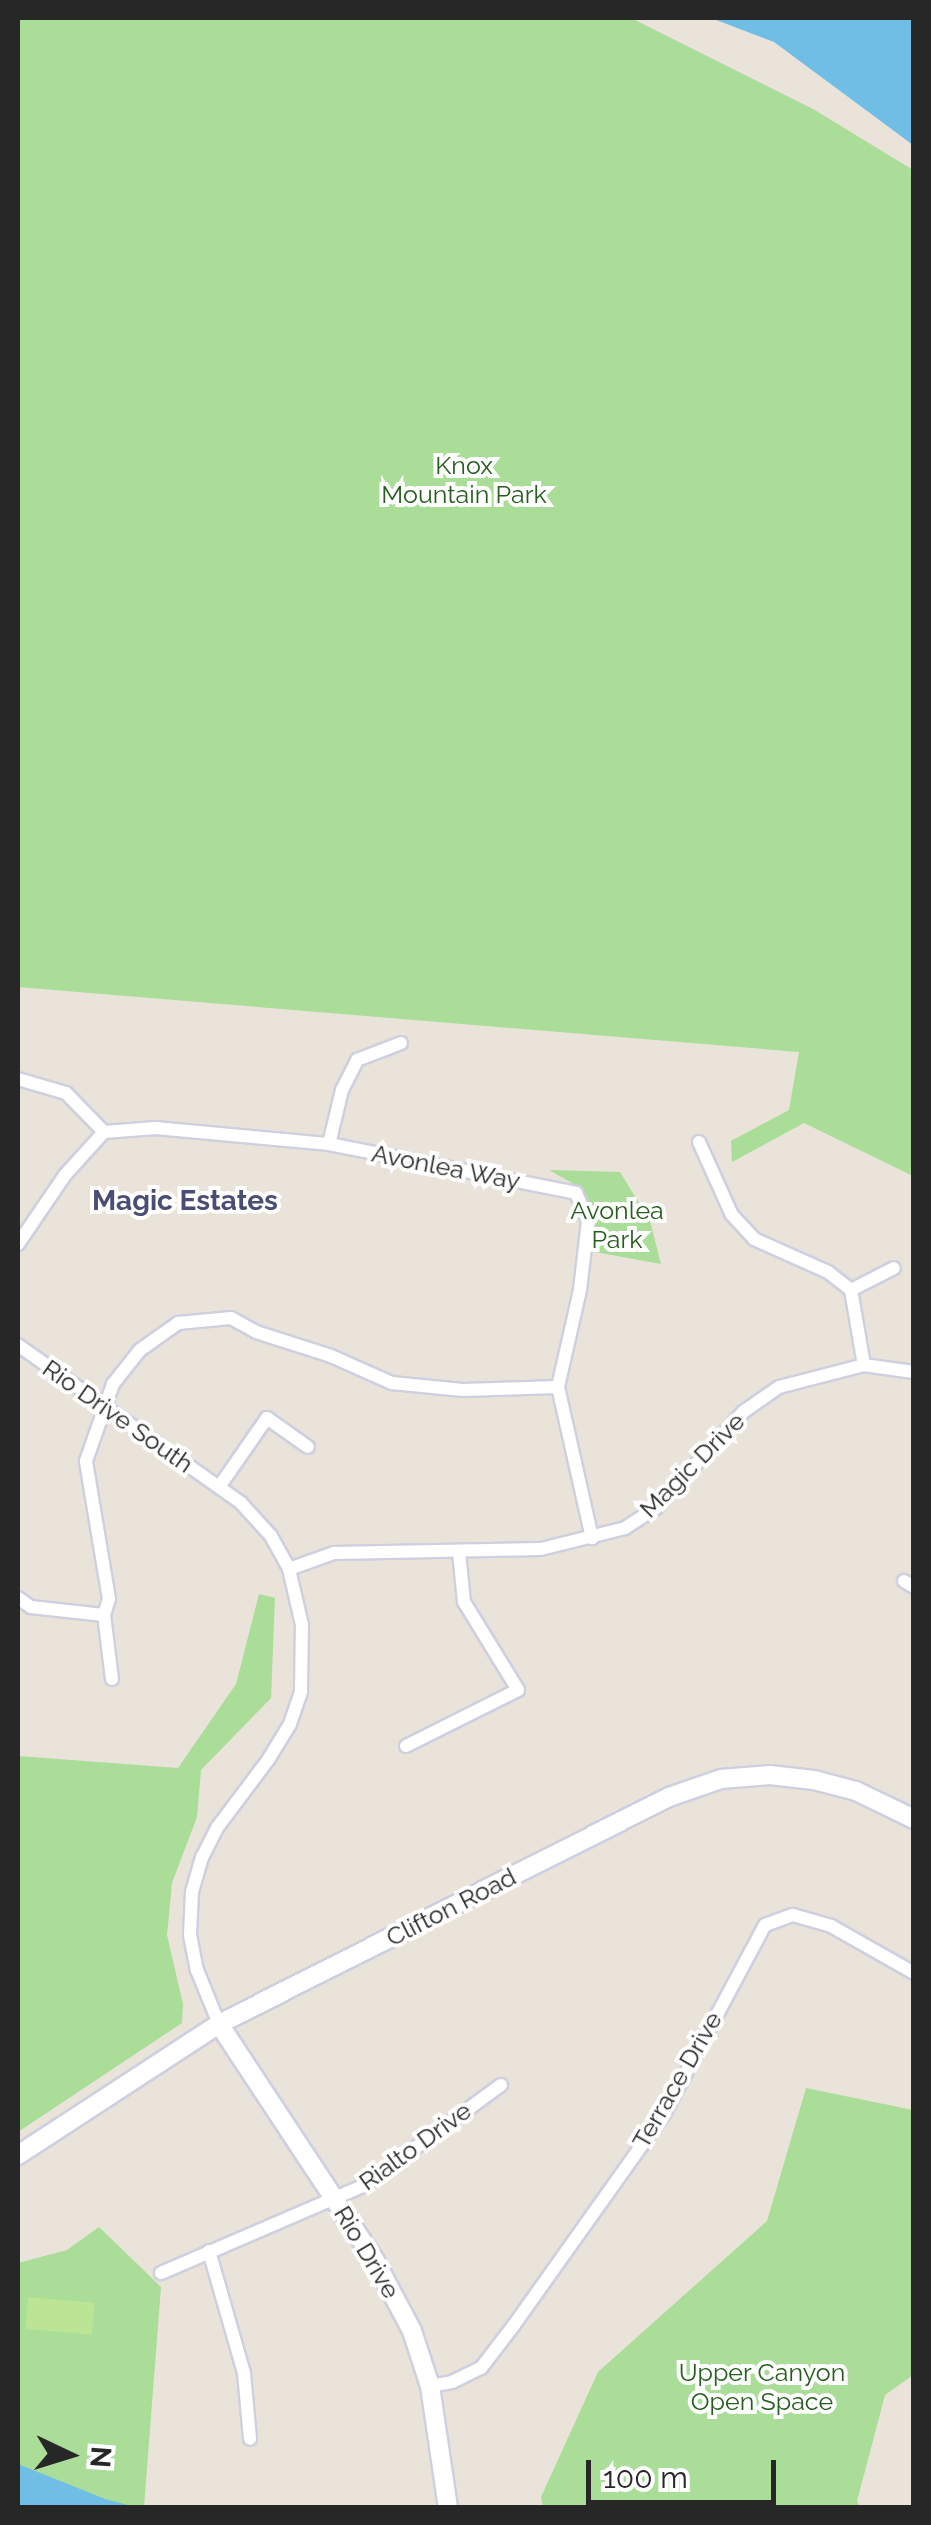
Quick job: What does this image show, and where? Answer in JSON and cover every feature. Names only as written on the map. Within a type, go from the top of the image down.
[{"type":"street","points":[[328,1144],[342,1090],[357,1060],[401,1043]]},
{"type":"street","points":[[18,1079],[66,1093],[104,1132],[65,1175],[18,1244]]},
{"type":"street","name":"Avonlea Way","points":[[104,1132],[156,1128],[328,1144],[576,1194],[588,1220],[580,1290],[558,1387],[592,1538]]},
{"type":"street","points":[[699,1142],[732,1214],[754,1239],[828,1272],[850,1290],[864,1366]]},
{"type":"street","points":[[850,1290],[894,1268]]},
{"type":"street","points":[[112,1679],[104,1614],[109,1599],[86,1461],[113,1384],[140,1350],[178,1324],[231,1318],[256,1332],[331,1356],[392,1383],[464,1390],[558,1387]]},
{"type":"street","name":"Rio Drive South","points":[[18,1345],[241,1503],[271,1536],[289,1569],[302,1626],[300,1692],[268,1760],[217,1828],[202,1856],[192,1892],[190,1934],[196,1970],[219,2024]]},
{"type":"street","name":"Magic Drive","points":[[289,1569],[334,1553],[541,1549],[625,1528],[656,1508],[742,1412],[779,1387],[864,1366],[914,1372]]},
{"type":"street","name":"Rio Drive South","points":[[219,1487],[266,1418],[308,1447]]},
{"type":"street","points":[[406,1746],[518,1690],[464,1602],[458,1552]]},
{"type":"street","points":[[18,1598],[31,1607],[104,1614]]},
{"type":"street","name":"Clifton Road","points":[[18,2155],[219,2024],[669,1797],[721,1779],[770,1775],[814,1780],[856,1791],[914,1819]]},
{"type":"street","name":"Terrace Drive","points":[[430,2386],[452,2382],[481,2368],[514,2326],[664,2114],[765,1925],[793,1915],[831,1926],[914,1973]]},
{"type":"street","name":"Rio Drive","points":[[219,2024],[395,2297],[430,2386],[448,2508]]},
{"type":"street","name":"Rialto Drive","points":[[161,2273],[363,2186],[501,2085]]},
{"type":"street","points":[[208,2251],[244,2373],[250,2439]]},
{"type":"green space","name":"Knox Mountain Park","points":[[18,18],[631,18],[813,109],[913,170],[913,1176],[804,1123],[732,1162],[731,1141],[789,1110],[799,1052],[18,987]]},
{"type":"green space","name":"Avonlea Park","points":[[549,1170],[620,1172],[650,1221],[661,1264],[584,1250],[590,1212],[587,1200],[572,1183]]},
{"type":"green space","points":[[259,1594],[275,1598],[271,1698],[201,1770],[197,1817],[172,1883],[167,1935],[183,2004],[182,2023],[18,2132],[18,1756],[178,1768],[236,1684]]},
{"type":"green space","name":"Upper Canyon Open Space","points":[[806,2088],[913,2110],[913,2375],[885,2395],[857,2501],[860,2507],[543,2507],[541,2497],[598,2372],[767,2221]]},
{"type":"green space","points":[[99,2227],[161,2287],[144,2507],[91,2507],[18,2477],[18,2263],[67,2250]]},
{"type":"green space","points":[[28,2297],[95,2303],[92,2335],[25,2329]]},
{"type":"water","points":[[711,18],[913,18],[913,145],[774,42]]},
{"type":"water","points":[[18,2464],[105,2499],[135,2507],[18,2507]]},
{"type":"district","name":"Magic Estates","points":[[185,1201]]}]
